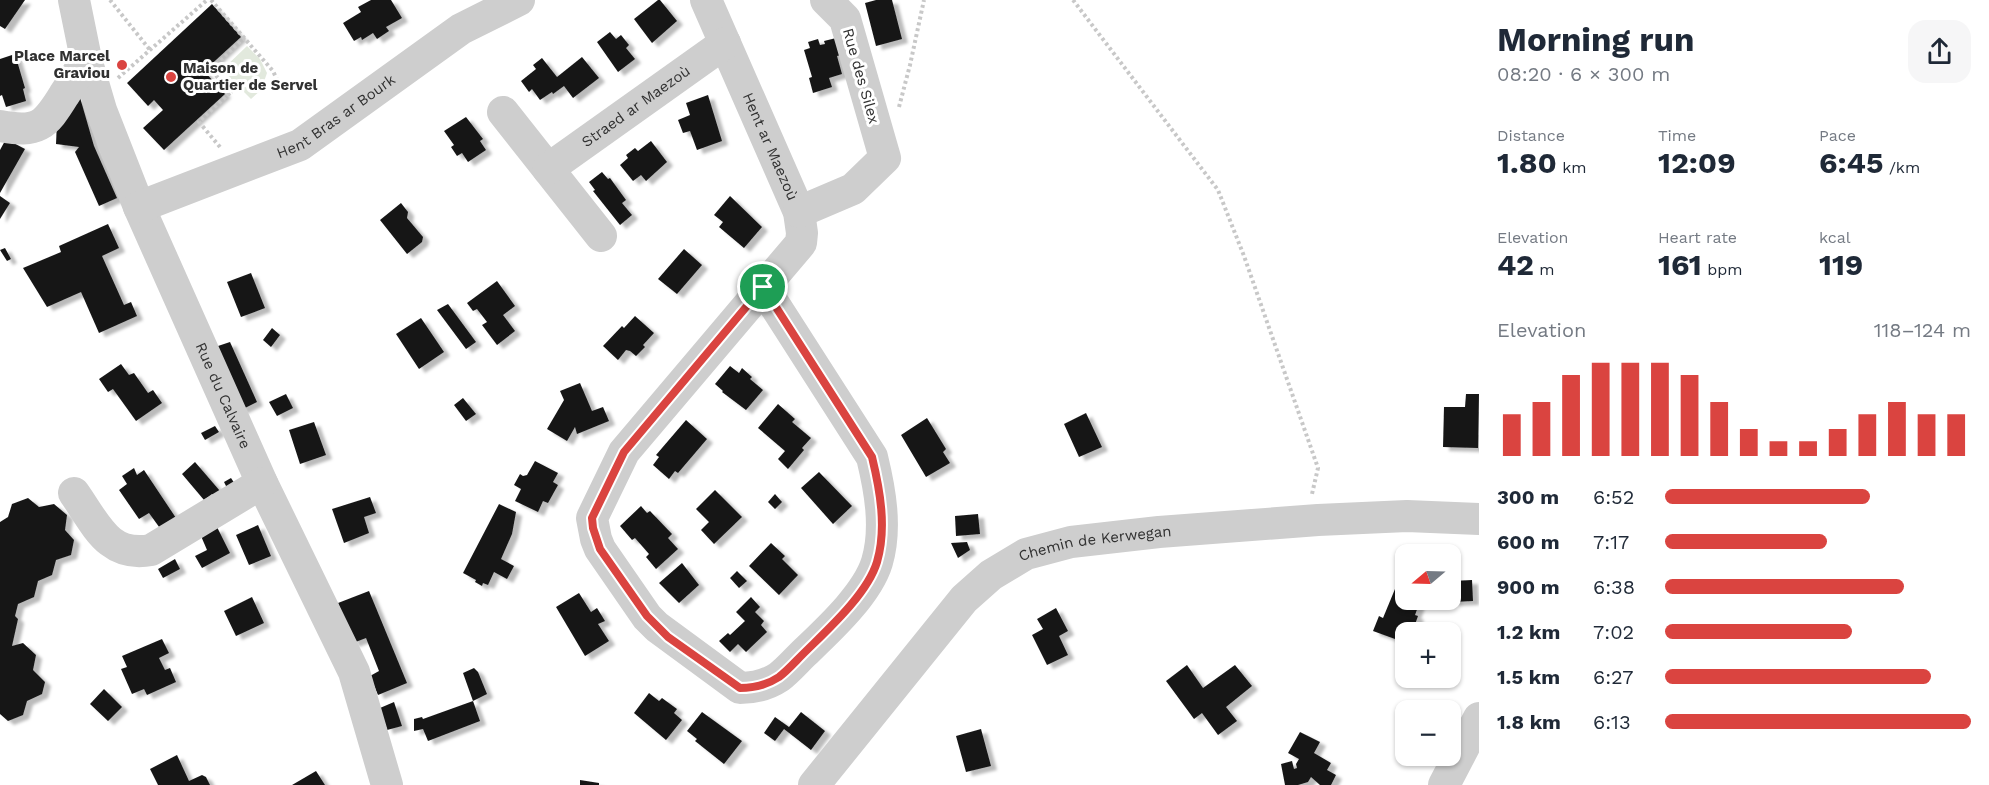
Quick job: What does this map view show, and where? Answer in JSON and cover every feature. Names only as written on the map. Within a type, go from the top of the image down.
[{"type":"street","name":"Rue du Calvaire","points":[[74,0],[86,59],[97,97],[139,207],[262,483],[354,672],[387,785]]},
{"type":"street","name":"Hent Bras ar Bourk","points":[[139,207],[300,145],[461,29],[519,0]]},
{"type":"street","name":"Hent ar Maezoù","points":[[706,0],[799,212],[801,243],[763,287],[624,452],[592,518],[600,549],[647,616],[668,637],[740,688],[761,686],[780,676],[811,646],[866,584],[876,564],[881,543],[879,489],[872,457],[763,287]]},
{"type":"street","name":"Rue des Silex","points":[[799,212],[853,189],[885,158],[845,19],[826,0]]},
{"type":"street","name":"Straed ar Maezoù","points":[[548,169],[725,44]]},
{"type":"street","points":[[0,126],[26,129],[50,118],[86,59]]},
{"type":"street","points":[[503,112],[601,236]]},
{"type":"street","points":[[74,493],[111,544],[121,549],[141,552],[151,550],[262,483]]},
{"type":"street","name":"Chemin de Kerwegan","points":[[814,785],[964,599],[991,575],[1026,554],[1071,542],[1159,531],[1407,516],[1479,519]]},
{"type":"street","points":[[1444,785],[1479,718]]},
{"type":"path","points":[[111,0],[150,50]]},
{"type":"path","points":[[97,97],[207,0]]},
{"type":"path","points":[[212,0],[273,71],[281,88]]},
{"type":"path","points":[[896,117],[924,0]]},
{"type":"path","points":[[1073,0],[1218,190],[1248,267],[1318,468],[1307,521]]},
{"type":"path","points":[[231,92],[211,70],[245,38]]},
{"type":"path","points":[[220,147],[199,122],[238,86]]},
{"type":"shaded area","points":[[247,46],[260,59],[267,73],[261,90],[251,99],[222,70]]},
{"type":"building","points":[[0,0],[25,0],[5,29],[0,26]]},
{"type":"building","points":[[371,0],[391,0],[402,18],[386,27],[389,31],[377,39],[373,33],[362,40],[361,37],[354,41],[343,23],[361,12],[358,7]]},
{"type":"building","points":[[658,0],[677,21],[652,43],[634,19]]},
{"type":"building","points":[[892,0],[902,39],[876,46],[865,3]]},
{"type":"building","name":"Maison de Quartier de Servel","points":[[212,4],[241,37],[204,71],[225,94],[164,150],[143,128],[163,110],[154,100],[148,106],[127,83]]},
{"type":"building","points":[[610,32],[616,39],[621,35],[629,45],[626,48],[635,59],[618,72],[597,42]]},
{"type":"building","points":[[836,38],[841,55],[837,56],[842,74],[829,78],[832,87],[813,93],[809,78],[812,77],[804,50],[810,48],[808,42],[818,39],[820,45],[825,44],[824,41]]},
{"type":"building","points":[[15,54],[25,88],[23,89],[26,101],[6,107],[2,95],[0,96],[0,59]]},
{"type":"building","points":[[582,57],[599,78],[573,98],[564,86],[540,100],[532,89],[529,92],[521,81],[536,69],[533,65],[542,58],[557,77]]},
{"type":"building","points":[[79,94],[94,146],[117,198],[99,206],[75,152],[79,147],[56,144],[57,121]]},
{"type":"building","points":[[708,95],[722,141],[697,150],[690,131],[683,133],[678,120],[690,115],[686,103]]},
{"type":"building","points":[[466,117],[483,139],[480,141],[486,150],[468,162],[462,153],[457,156],[451,147],[454,145],[444,131]]},
{"type":"building","points":[[6,139],[25,149],[0,193],[0,150]]},
{"type":"building","points":[[651,141],[667,162],[646,181],[641,175],[633,181],[620,165],[628,158],[626,155],[635,148],[638,151]]},
{"type":"building","points":[[602,172],[608,179],[610,178],[626,200],[622,203],[632,215],[620,225],[593,191],[595,190],[589,182]]},
{"type":"building","points":[[0,196],[10,203],[0,219]]},
{"type":"building","points":[[730,196],[762,227],[744,248],[719,227],[723,222],[714,215]]},
{"type":"building","points":[[401,203],[408,212],[407,218],[423,237],[422,242],[407,254],[380,220]]},
{"type":"building","points":[[108,224],[119,248],[102,256],[124,305],[131,302],[137,316],[99,333],[81,292],[47,307],[23,268],[61,252],[59,246]]},
{"type":"building","points":[[5,248],[11,259],[7,261],[0,250]]},
{"type":"building","points":[[684,249],[702,265],[677,294],[658,279]]},
{"type":"building","points":[[251,273],[265,308],[241,317],[227,282]]},
{"type":"building","points":[[497,281],[515,306],[503,315],[515,331],[497,345],[482,325],[487,322],[477,309],[473,311],[467,303]]},
{"type":"building","points":[[448,304],[476,342],[466,349],[437,310]]},
{"type":"building","points":[[635,316],[654,333],[636,356],[626,350],[618,360],[603,346]]},
{"type":"building","points":[[421,318],[444,352],[419,369],[396,334]]},
{"type":"building","points":[[272,328],[280,335],[271,347],[263,340]]},
{"type":"building","points":[[230,342],[257,402],[241,410],[215,347]]},
{"type":"building","points":[[121,364],[129,375],[134,373],[148,393],[153,390],[162,403],[136,421],[113,389],[108,392],[99,379]]},
{"type":"building","points":[[730,366],[739,373],[742,368],[752,377],[750,379],[763,390],[746,410],[715,384]]},
{"type":"building","points":[[580,383],[592,411],[603,407],[609,421],[577,434],[575,427],[567,441],[547,429],[564,400],[560,391]]},
{"type":"building","points":[[286,394],[293,408],[277,416],[269,402]]},
{"type":"building","points":[[1466,394],[1479,394],[1478,448],[1443,447],[1444,407],[1465,407]]},
{"type":"building","points":[[463,398],[476,414],[466,421],[454,405]]},
{"type":"building","points":[[778,404],[795,419],[792,422],[811,438],[788,469],[778,459],[785,451],[758,428]]},
{"type":"building","points":[[1086,413],[1102,447],[1079,457],[1064,424]]},
{"type":"building","points":[[927,418],[946,449],[943,452],[950,463],[926,477],[901,435]]},
{"type":"building","points":[[686,420],[707,439],[678,473],[675,471],[669,479],[653,465],[659,457],[656,455]]},
{"type":"building","points":[[314,422],[326,455],[300,464],[289,430]]},
{"type":"building","points":[[215,426],[219,432],[205,440],[201,433]]},
{"type":"building","points":[[535,461],[558,473],[553,482],[558,485],[548,503],[543,501],[538,512],[515,501],[521,489],[514,485],[520,474],[527,475]]},
{"type":"building","points":[[195,462],[220,491],[215,496],[212,494],[204,500],[182,474]]},
{"type":"building","points":[[134,468],[137,475],[144,470],[178,521],[162,531],[149,513],[139,519],[119,490],[127,484],[122,476]]},
{"type":"building","points":[[819,472],[852,506],[833,524],[801,488]]},
{"type":"building","points":[[231,478],[235,484],[227,488],[224,482]]},
{"type":"building","points":[[715,490],[742,517],[714,544],[701,530],[709,522],[696,509]]},
{"type":"building","points":[[775,494],[782,502],[775,509],[768,502]]},
{"type":"building","points":[[370,497],[376,513],[364,517],[369,533],[344,543],[332,509]]},
{"type":"building","points":[[28,498],[39,507],[54,504],[67,515],[65,530],[74,540],[71,555],[56,560],[52,575],[38,581],[34,597],[18,604],[15,616],[18,619],[12,646],[23,643],[36,655],[33,670],[45,682],[42,694],[27,701],[23,715],[8,721],[0,714],[0,522],[8,517],[12,504]]},
{"type":"building","points":[[499,504],[516,512],[512,534],[501,559],[514,566],[507,579],[494,572],[488,585],[483,583],[482,586],[463,573]]},
{"type":"building","points":[[641,506],[647,513],[650,511],[672,534],[668,538],[678,549],[656,569],[646,557],[649,554],[620,526]]},
{"type":"building","points":[[978,514],[980,534],[956,536],[955,516]]},
{"type":"building","points":[[258,525],[271,556],[249,565],[236,535]]},
{"type":"building","points":[[217,527],[230,553],[202,568],[195,556],[207,550],[201,536]]},
{"type":"building","points":[[967,542],[970,550],[958,558],[951,543]]},
{"type":"building","points":[[771,543],[785,556],[782,559],[798,575],[779,595],[749,566]]},
{"type":"building","points":[[175,559],[180,569],[163,578],[158,569]]},
{"type":"building","points":[[682,563],[699,585],[679,603],[659,583]]},
{"type":"building","points":[[737,571],[747,581],[739,588],[730,578]]},
{"type":"building","points":[[1472,580],[1473,601],[1461,602],[1461,581]]},
{"type":"building","points":[[1395,589],[1395,610],[1417,610],[1415,615],[1418,616],[1416,622],[1395,622],[1395,639],[1373,631],[1379,616],[1383,618]]},
{"type":"building","points":[[369,591],[407,683],[378,695],[370,676],[379,671],[366,638],[353,643],[338,603]]},
{"type":"building","points":[[579,593],[591,612],[597,608],[605,621],[598,624],[609,641],[585,656],[556,607]]},
{"type":"building","points":[[252,597],[264,623],[236,636],[224,611]]},
{"type":"building","points":[[751,597],[760,607],[755,612],[764,621],[761,625],[767,632],[746,652],[738,644],[730,652],[719,641],[728,633],[730,635],[745,621],[736,612]]},
{"type":"building","points":[[1056,608],[1068,631],[1059,636],[1068,655],[1047,665],[1032,635],[1043,629],[1037,619]]},
{"type":"building","points":[[162,639],[169,653],[159,658],[165,670],[170,668],[176,682],[147,695],[144,689],[132,694],[121,669],[127,667],[122,656]]},
{"type":"building","points":[[1187,665],[1203,688],[1235,665],[1252,686],[1226,707],[1237,721],[1218,735],[1202,713],[1194,719],[1166,681]]},
{"type":"building","points":[[474,668],[487,694],[473,701],[463,673]]},
{"type":"building","points":[[104,689],[122,707],[108,721],[90,704]]},
{"type":"building","points":[[649,693],[659,701],[662,698],[677,709],[674,713],[682,720],[666,740],[634,713]]},
{"type":"building","points":[[473,701],[480,721],[428,741],[423,729],[414,731],[414,719],[422,717],[423,719]]},
{"type":"building","points":[[394,702],[402,726],[387,730],[380,708]]},
{"type":"building","points":[[702,712],[742,741],[724,764],[695,741],[697,739],[687,731]]},
{"type":"building","points":[[801,712],[825,731],[811,750],[784,729],[775,741],[764,733],[775,717],[789,727]]},
{"type":"building","points":[[981,729],[991,766],[966,772],[956,736]]},
{"type":"building","points":[[1300,732],[1320,742],[1314,753],[1331,763],[1327,770],[1336,775],[1331,785],[1320,785],[1311,777],[1308,782],[1285,785],[1281,764],[1292,761],[1294,769],[1297,768],[1296,764],[1299,759],[1288,753]]},
{"type":"building","points":[[177,755],[189,781],[202,775],[206,777],[210,785],[158,785],[150,769]]},
{"type":"building","points":[[316,771],[325,785],[292,785]]},
{"type":"building","points":[[580,780],[599,783],[599,785],[580,785]]},
{"type":"place","name":"Place Marcel Graviou","points":[[122,65]]},
{"type":"place","name":"Maison de Quartier de Servel","points":[[171,77]]},
{"type":"route","points":[[763,287],[872,457],[879,489],[882,521],[881,543],[876,564],[866,584],[811,646],[771,682],[751,688],[740,688],[668,637],[647,616],[600,549],[592,518],[624,452],[763,287]]}]
